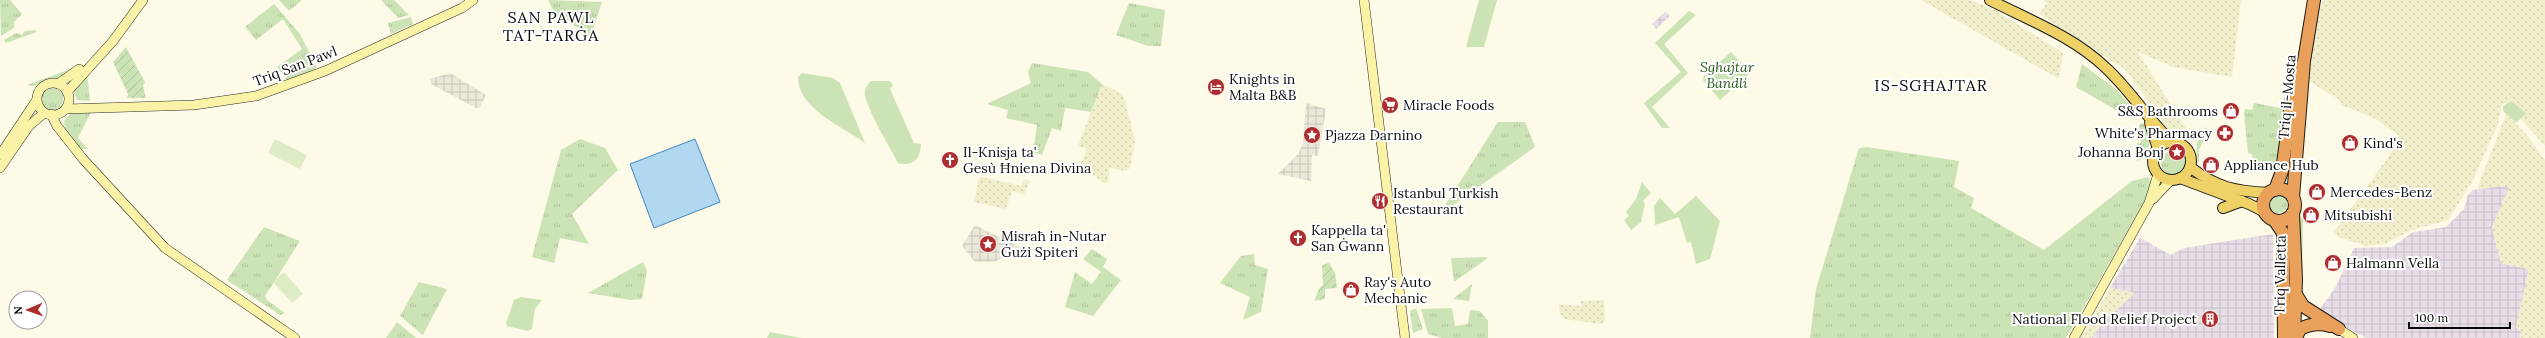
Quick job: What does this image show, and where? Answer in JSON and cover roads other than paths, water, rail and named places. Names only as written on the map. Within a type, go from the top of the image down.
[{"type":"highway","name":"Triq il-Mosta","points":[[2272,191],[2282,170],[2307,0]]},
{"type":"highway","name":"Triq il-Mosta","points":[[2293,197],[2304,61],[2314,0]]},
{"type":"highway","points":[[2283,190],[2293,197],[2295,206],[2293,212],[2286,220],[2275,221],[2265,212],[2264,200],[2272,191],[2283,190]]},
{"type":"highway","name":"Triq Valletta","points":[[2293,212],[2295,338]]},
{"type":"highway","name":"Triq Valletta","points":[[2275,221],[2283,233],[2284,338]]},
{"type":"highway","points":[[2295,292],[2303,306],[2339,329]]},
{"type":"highway","points":[[2295,338],[2300,329],[2308,325],[2322,324],[2339,329]]},
{"type":"main road","points":[[64,135],[65,110],[68,95],[143,0]]},
{"type":"main road","name":"Triq San Pawl","points":[[65,110],[89,107],[194,105],[256,96],[332,68],[462,8],[473,0]]},
{"type":"main road","points":[[1364,0],[1405,338]]},
{"type":"main road","points":[[1990,0],[2060,35],[2105,66],[2126,87],[2146,114],[2174,143],[2184,148],[2190,162],[2210,182],[2231,190],[2272,191]]},
{"type":"main road","points":[[0,155],[36,101],[39,92],[44,88],[58,84],[73,75],[112,41]]},
{"type":"main road","points":[[58,84],[63,87],[68,95]]},
{"type":"main road","name":"Triq San Pawl","points":[[68,95],[89,107]]},
{"type":"main road","points":[[36,101],[83,159],[165,248],[295,338]]},
{"type":"main road","points":[[0,168],[29,126],[47,113],[65,110]]},
{"type":"main road","points":[[2146,114],[2158,149]]},
{"type":"main road","points":[[2150,203],[2156,173],[2153,161],[2158,149],[2163,145],[2174,143]]},
{"type":"main road","points":[[2074,338],[2150,203],[2176,179],[2190,162]]},
{"type":"main road","points":[[2156,173],[2220,193],[2265,212]]},
{"type":"main road","points":[[2339,329],[2353,338]]},
{"type":"water","points":[[695,139],[720,202],[654,228],[630,164]]},
{"type":"place","name":"Knights in Malta B&B","points":[[1216,87]]},
{"type":"place","name":"Miracle Foods","points":[[1390,105]]},
{"type":"place","name":"S&S Bathrooms","points":[[2231,111]]},
{"type":"place","name":"White's Pharmacy","points":[[2225,133]]},
{"type":"place","name":"Pjazza Darnino","points":[[1312,135]]},
{"type":"place","name":"Kind's","points":[[2350,143]]},
{"type":"place","name":"Johanna Bonj","points":[[2177,152]]},
{"type":"place","name":"Il-Knisja ta' Gesù Ħniena Divina","points":[[950,160]]},
{"type":"place","name":"Appliance Hub","points":[[2211,165]]},
{"type":"place","name":"Mercedes-Benz","points":[[2317,192]]},
{"type":"place","name":"Istanbul Turkish Restaurant","points":[[1380,201]]},
{"type":"place","name":"Mitsubishi","points":[[2311,215]]},
{"type":"place","name":"Kappella ta' San Ġwann","points":[[1298,238]]},
{"type":"place","name":"Misraħ in-Nutar Ġużi Spiteri","points":[[988,244]]},
{"type":"place","name":"Halmann Vella","points":[[2333,263]]},
{"type":"place","name":"Ray's Auto Mechanic","points":[[1351,290]]},
{"type":"place","name":"National Flood Relief Project","points":[[2210,319]]},
{"type":"district","name":"SAN PAWL TAT-TARĠA","points":[[551,26]]},
{"type":"district","name":"IS-SGĦAJTAR","points":[[1931,85]]},
{"type":"park label","name":"Sghajtar Bandli","points":[[1727,76]]}]
